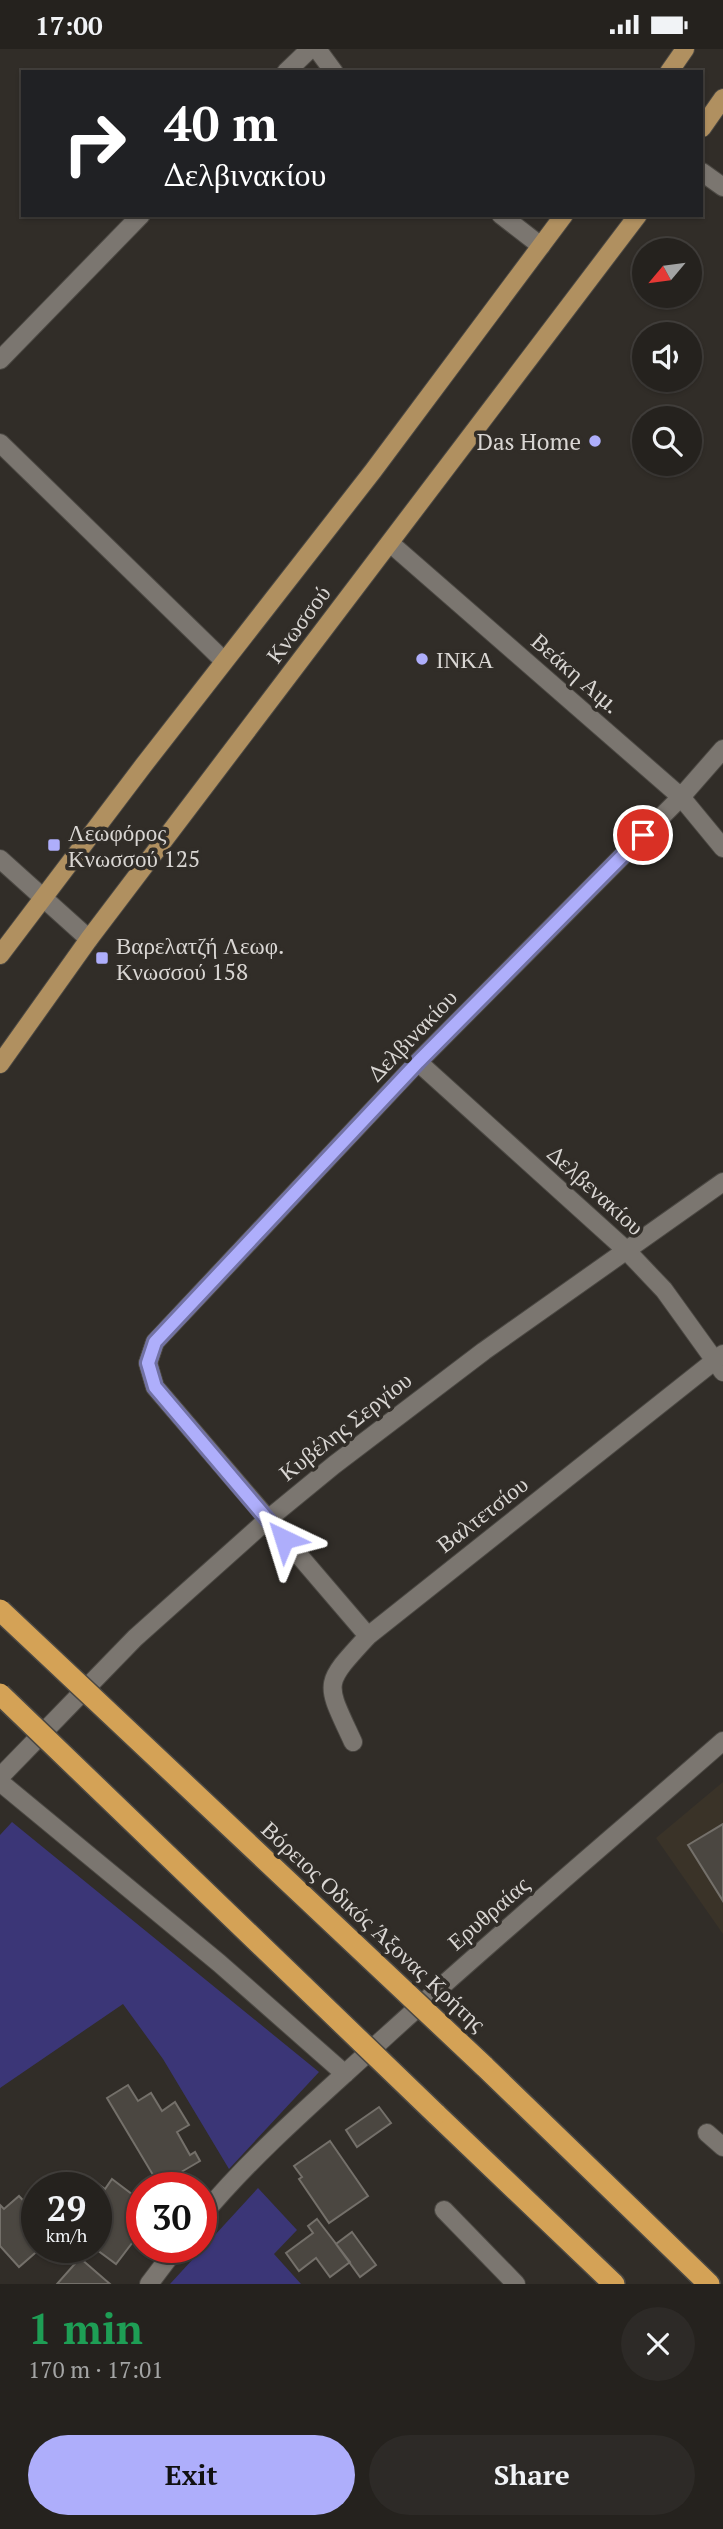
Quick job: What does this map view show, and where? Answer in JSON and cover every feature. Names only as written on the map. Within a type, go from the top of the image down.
[{"type":"highway","name":"Βόρειος Οδικός Άξονας Κρήτης","points":[[0,1610],[484,2066],[709,2284]]},
{"type":"highway","points":[[0,1693],[614,2284]]},
{"type":"main road","points":[[670,70],[685,49]]},
{"type":"main road","points":[[703,127],[723,98]]},
{"type":"main road","name":"Κνωσσού","points":[[0,955],[42,897],[373,471],[563,217]]},
{"type":"main road","name":"Κνωσσού","points":[[0,1064],[89,939],[636,217]]},
{"type":"street","points":[[288,70],[310,49]]},
{"type":"street","points":[[317,49],[333,70]]},
{"type":"street","points":[[703,173],[723,187]]},
{"type":"street","points":[[0,360],[139,217]]},
{"type":"street","points":[[504,217],[541,246]]},
{"type":"street","points":[[0,443],[224,661]]},
{"type":"street","name":"Βεάκη Αιμ.","points":[[390,543],[681,797],[723,848]]},
{"type":"street","name":"Δελβινακίου","points":[[267,1520],[155,1387],[148,1363],[155,1342],[418,1062],[681,797],[723,749]]},
{"type":"street","points":[[0,859],[89,939]]},
{"type":"street","name":"Δελβενακίου","points":[[418,1062],[626,1250],[664,1290],[720,1362]]},
{"type":"street","name":"Κυβέλης Σεργίου","points":[[0,1777],[135,1638],[267,1520],[406,1408],[723,1182]]},
{"type":"street","name":"Βαλτετσίου","points":[[353,1742],[331,1687],[336,1671],[368,1636],[720,1362]]},
{"type":"street","points":[[267,1520],[368,1636]]},
{"type":"street","name":"Ερυθραίας","points":[[217,2200],[270,2145],[454,1975],[723,1741]]},
{"type":"street","points":[[0,1782],[219,1963],[345,2074]]},
{"type":"street","points":[[707,2133],[723,2147]]},
{"type":"street","points":[[444,2210],[516,2284]]},
{"type":"street","points":[[149,2284],[165,2263]]},
{"type":"shaded area","points":[[723,1782],[723,1934],[656,1838]]},
{"type":"shaded area","points":[[12,1822],[319,2072],[229,2169],[163,2059],[123,2004],[0,2088],[0,1835]]},
{"type":"shaded area","points":[[258,2188],[297,2230],[274,2254],[301,2284],[170,2284],[189,2263],[217,2263],[217,2233]]},
{"type":"building","points":[[723,1824],[723,1901],[688,1845]]},
{"type":"building","points":[[128,2085],[138,2101],[151,2093],[162,2111],[175,2102],[189,2125],[177,2132],[190,2155],[195,2152],[200,2161],[181,2172],[151,2172],[107,2098]]},
{"type":"building","points":[[379,2107],[391,2123],[357,2147],[346,2130]]},
{"type":"building","points":[[330,2141],[368,2196],[329,2223],[299,2179],[302,2177],[294,2166]]},
{"type":"building","points":[[112,2179],[126,2190],[126,2251],[116,2264],[112,2261]]},
{"type":"building","points":[[19,2196],[21,2198],[21,2263],[24,2263],[19,2267],[0,2246],[0,2205],[4,2209]]},
{"type":"building","points":[[317,2219],[350,2262],[330,2277],[316,2258],[299,2271],[286,2253],[313,2233],[308,2226]]},
{"type":"building","points":[[352,2232],[376,2265],[360,2277],[336,2244]]},
{"type":"building","points":[[76,2263],[86,2263],[110,2284],[57,2284]]},
{"type":"place","name":"Das Home","points":[[595,441]]},
{"type":"place","name":"ΙΝΚΑ","points":[[422,659]]},
{"type":"place","name":"Λεωφόρος Κνωσσού 125","points":[[54,845]]},
{"type":"place","name":"Βαρελατζή Λεωφ. Κνωσσού 158","points":[[102,958]]},
{"type":"route","points":[[284,1539],[155,1387],[148,1363],[155,1342],[418,1062],[643,835]]}]
